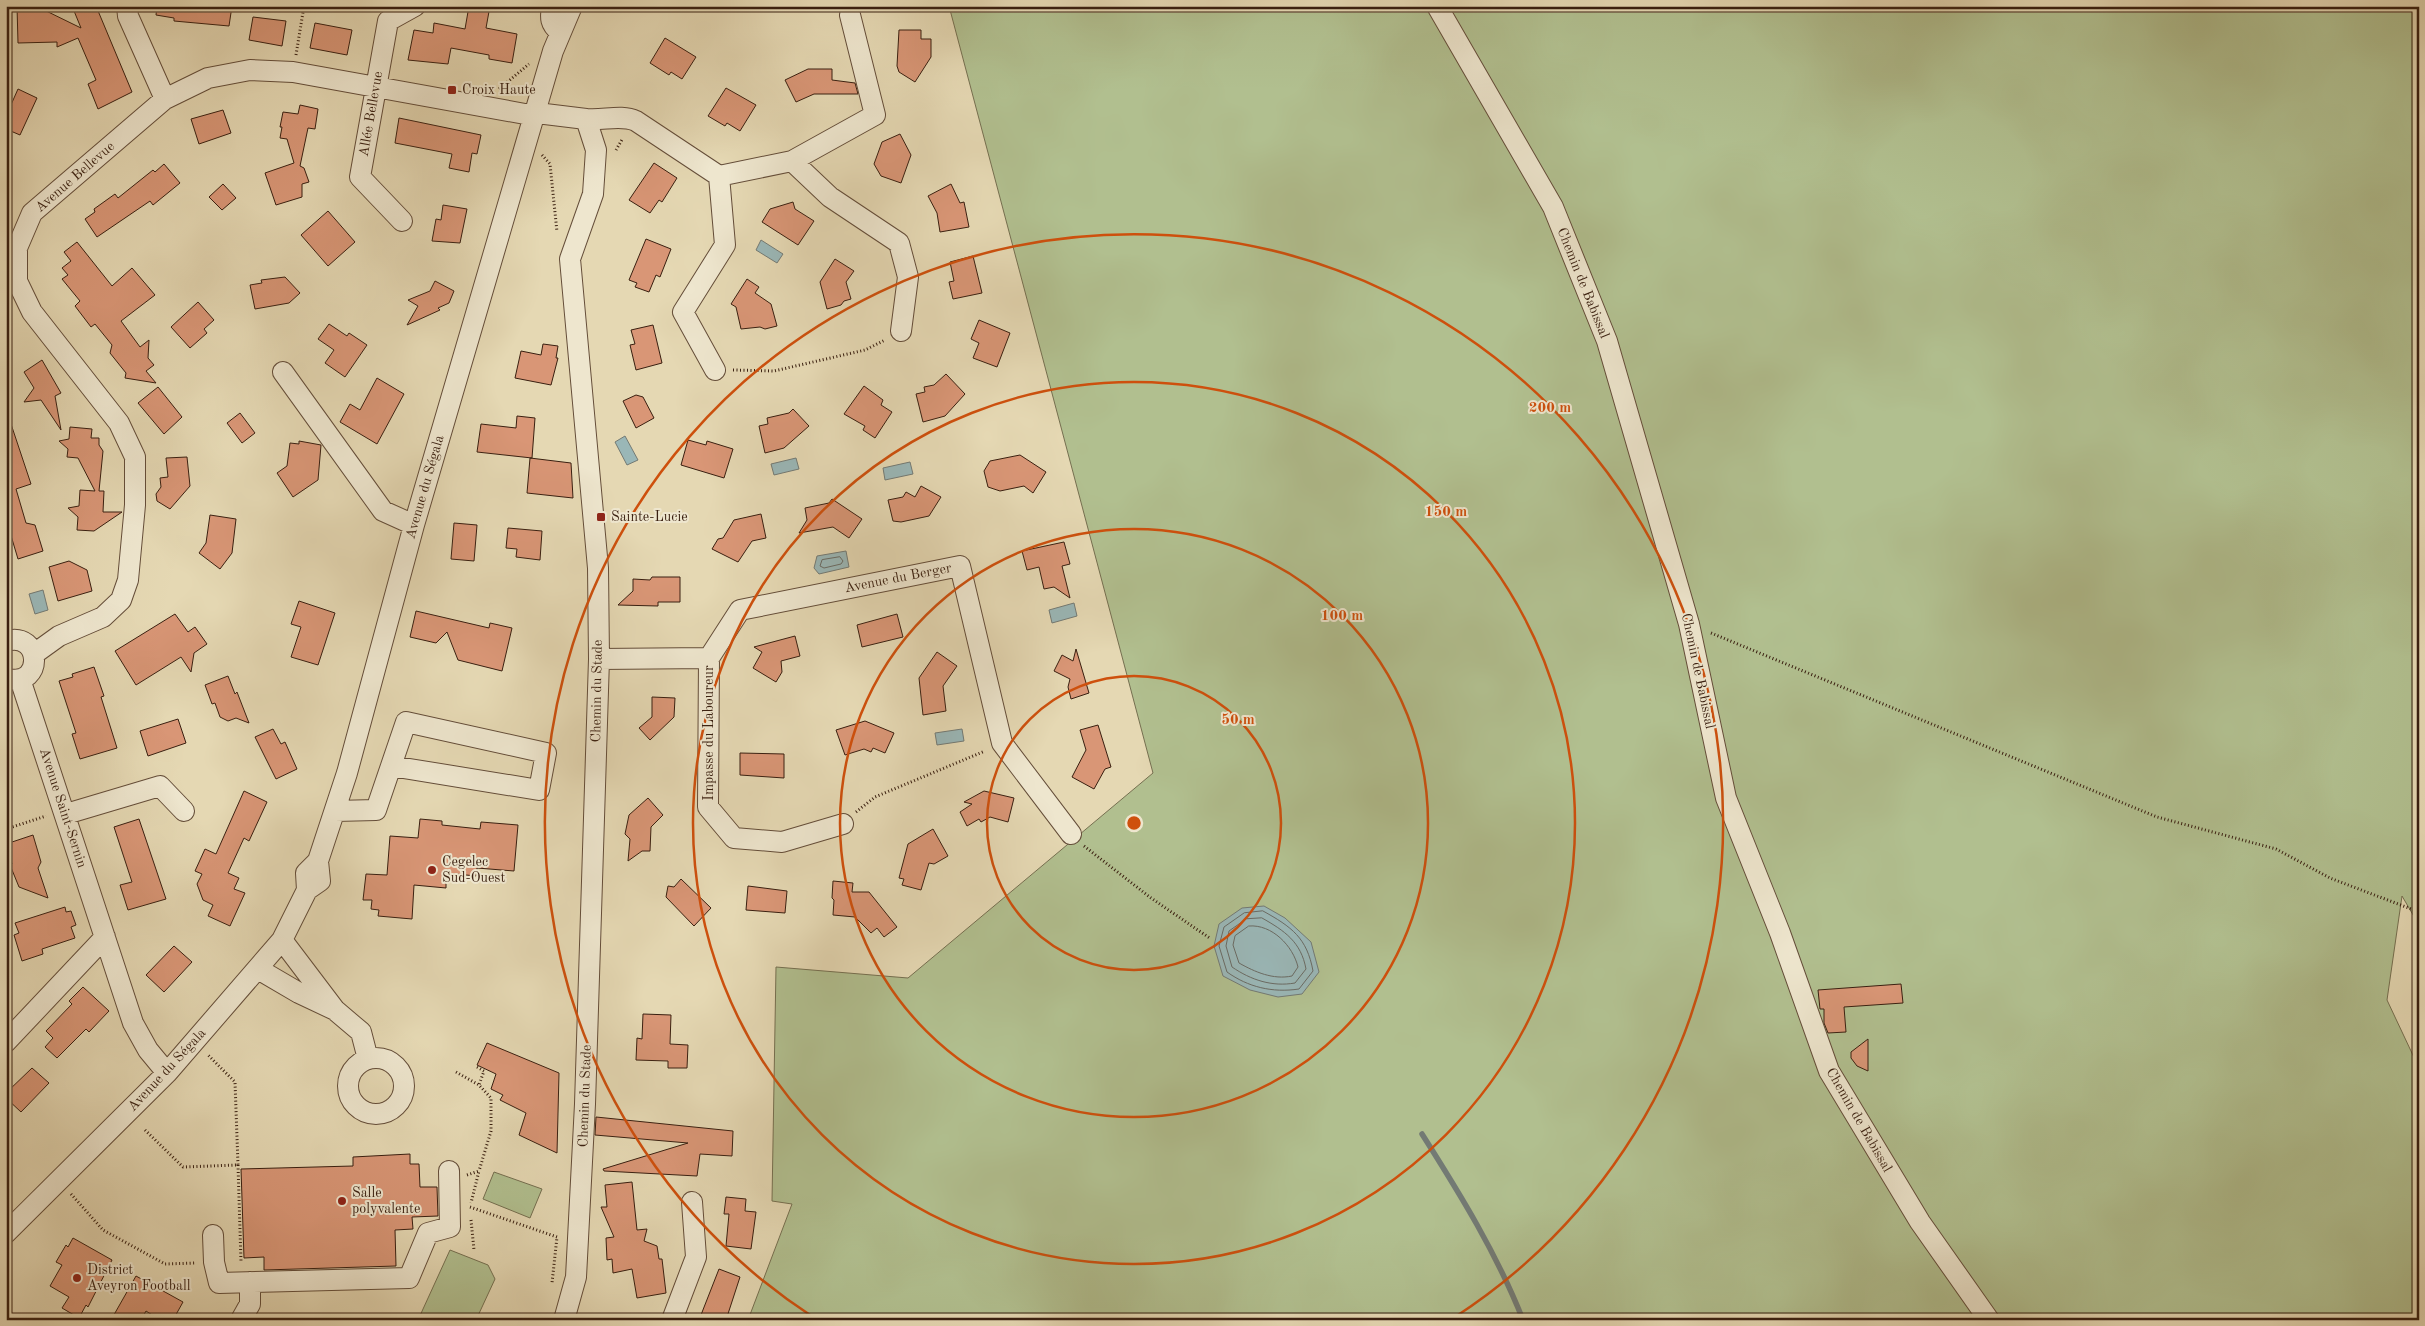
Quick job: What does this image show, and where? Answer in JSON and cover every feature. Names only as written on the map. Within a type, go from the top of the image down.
[{"type":"street","points":[[127,6],[128,16],[165,99]]},
{"type":"street","name":"Allée Bellevue","points":[[402,221],[360,177],[388,21],[416,6]]},
{"type":"street","points":[[552,6],[550,18],[557,41]]},
{"type":"street","name":"Avenue du Ségala","points":[[6,1233],[168,1073],[282,940],[307,890],[306,873],[318,861],[348,774],[414,525],[557,41],[572,6]]},
{"type":"street","name":"Chemin de Babissal","points":[[1437,6],[1552,208],[1607,340],[1689,624],[1726,798],[1780,933],[1829,1071],[1920,1222],[1989,1320]]},
{"type":"street","points":[[535,115],[545,114],[599,121],[627,117],[666,140],[719,176],[792,161],[875,115],[850,14]]},
{"type":"street","name":"Avenue Bellevue","points":[[34,654],[59,636],[103,616],[121,600],[128,580],[135,505],[135,457],[119,423],[32,312],[17,281],[17,248],[32,213],[165,99],[216,77],[250,70],[293,72],[535,115]]},
{"type":"street","name":"Chemin du Stade","points":[[564,1320],[576,1277],[585,1104],[599,659],[598,568],[570,259],[593,194],[596,150],[586,119]]},
{"type":"street","points":[[792,161],[830,197],[899,243],[908,277],[901,331]]},
{"type":"street","points":[[715,370],[683,312],[725,245],[719,176]]},
{"type":"street","points":[[283,372],[383,511],[414,525]]},
{"type":"street","name":"Avenue du Berger","points":[[709,658],[740,610],[960,566],[1002,743],[1071,834]]},
{"type":"street","points":[[7,639],[14,639],[26,644],[34,654],[33,667],[30,672],[13,679]]},
{"type":"street","points":[[599,659],[709,658]]},
{"type":"street","name":"Impasse du Laboureur","points":[[709,658],[708,807],[734,838],[782,842],[843,824]]},
{"type":"street","name":"Avenue Saint-Sernin","points":[[13,679],[66,814],[134,1023],[148,1050],[168,1073]]},
{"type":"street","points":[[335,811],[376,810],[391,766],[406,722],[546,753],[539,790],[391,766]]},
{"type":"street","points":[[66,814],[160,786],[184,811]]},
{"type":"street","points":[[6,1042],[105,937]]},
{"type":"street","points":[[282,940],[335,1010],[361,1032],[368,1059]]},
{"type":"street","points":[[258,969],[335,1010]]},
{"type":"street","points":[[213,1235],[214,1262],[219,1283],[409,1278],[428,1233],[450,1227],[449,1171]]},
{"type":"street","points":[[672,1320],[696,1257],[692,1202]]},
{"type":"street","points":[[241,1320],[250,1304],[250,1282]]},
{"type":"path","points":[[293,72],[304,6]]},
{"type":"path","points":[[470,103],[496,91],[557,41]]},
{"type":"path","points":[[538,151],[550,164],[559,247],[570,259]]},
{"type":"path","points":[[715,370],[774,371],[865,350],[901,331]]},
{"type":"path","points":[[1689,624],[2157,817],[2276,849],[2330,878],[2419,912]]},
{"type":"path","points":[[843,824],[874,797],[1002,743]]},
{"type":"path","points":[[6,829],[48,816],[66,814]]},
{"type":"path","points":[[1071,834],[1093,855],[1129,882],[1211,939]]},
{"type":"path","points":[[71,1193],[103,1230],[165,1264],[243,1262],[235,1082],[205,1052]]},
{"type":"path","points":[[476,1067],[484,1071],[479,1085]]},
{"type":"path","points":[[456,1072],[479,1085],[491,1098],[491,1131],[479,1171]]},
{"type":"path","points":[[145,1130],[183,1167],[238,1164]]},
{"type":"path","points":[[474,1250],[470,1206],[557,1237],[552,1284]]},
{"type":"green space","points":[[949,6],[2419,6],[2419,925],[2402,896],[2387,1000],[2419,1068],[2419,1320],[748,1320],[792,1204],[772,1201],[776,967],[908,978],[1153,773]]},
{"type":"green space","points":[[494,1172],[542,1189],[530,1218],[483,1199]]},
{"type":"green space","points":[[450,1250],[488,1265],[495,1279],[476,1320],[418,1320]]},
{"type":"water","points":[[761,240],[783,254],[777,263],[756,250]]},
{"type":"water","points":[[625,436],[638,460],[627,465],[615,442]]},
{"type":"water","points":[[796,458],[799,469],[774,475],[771,464]]},
{"type":"water","points":[[910,462],[913,474],[885,480],[883,468]]},
{"type":"water","points":[[846,551],[849,567],[819,574],[814,568],[817,556]]},
{"type":"water","points":[[43,590],[48,610],[35,614],[29,594]]},
{"type":"water","points":[[1074,603],[1077,616],[1052,623],[1049,610]]},
{"type":"water","points":[[962,729],[964,741],[937,745],[935,733]]},
{"type":"water","points":[[1264,906],[1285,918],[1311,942],[1319,972],[1302,994],[1278,997],[1250,990],[1223,976],[1214,946],[1219,924],[1242,908]]},
{"type":"building","points":[[17,6],[36,6],[81,28],[72,6],[96,6],[132,92],[98,109],[88,84],[96,80],[78,38],[57,47],[57,42],[18,43]]},
{"type":"building","points":[[157,6],[232,6],[229,26],[174,21],[174,18],[156,15]]},
{"type":"building","points":[[469,6],[490,6],[486,28],[517,34],[512,63],[489,59],[489,55],[451,48],[448,64],[408,60],[414,30],[433,33],[434,23],[465,29]]},
{"type":"building","points":[[253,17],[286,21],[282,46],[249,40]]},
{"type":"building","points":[[315,23],[352,30],[347,55],[310,48]]},
{"type":"building","points":[[899,30],[921,30],[921,39],[931,39],[931,57],[915,82],[899,72],[897,66]]},
{"type":"building","points":[[665,38],[696,57],[682,79],[671,72],[669,75],[650,63]]},
{"type":"building","points":[[808,69],[832,69],[832,80],[855,83],[858,94],[814,94],[796,102],[785,80]]},
{"type":"building","points":[[726,88],[756,105],[740,131],[727,123],[725,126],[708,116]]},
{"type":"building","points":[[18,89],[37,98],[20,135],[6,129],[6,105],[10,107]]},
{"type":"building","points":[[300,105],[318,109],[315,129],[308,128],[300,166],[304,168],[309,182],[302,184],[302,197],[276,205],[265,173],[294,163],[287,139],[280,138],[282,127],[280,127],[283,112],[298,114]]},
{"type":"building","points":[[223,110],[231,133],[199,144],[191,119]]},
{"type":"building","points":[[399,118],[481,135],[477,154],[472,153],[469,172],[449,168],[452,154],[395,143]]},
{"type":"building","points":[[900,134],[911,155],[901,183],[881,176],[874,164],[882,142]]},
{"type":"building","points":[[654,163],[677,178],[662,202],[659,200],[650,213],[629,200]]},
{"type":"building","points":[[164,164],[180,183],[153,205],[150,201],[97,237],[85,219],[95,212],[94,209],[115,194],[118,198],[153,170],[155,172]]},
{"type":"building","points":[[223,184],[236,198],[222,210],[209,197]]},
{"type":"building","points":[[951,184],[960,203],[964,202],[969,227],[940,232],[937,213],[928,196]]},
{"type":"building","points":[[793,202],[795,209],[814,221],[798,245],[762,222],[770,209]]},
{"type":"building","points":[[443,205],[467,209],[460,243],[432,241],[436,219],[441,220]]},
{"type":"building","points":[[328,211],[355,242],[328,266],[301,235]]},
{"type":"building","points":[[646,239],[671,249],[660,277],[656,275],[649,292],[635,287],[637,283],[629,280]]},
{"type":"building","points":[[77,242],[112,286],[132,268],[155,295],[121,321],[140,347],[149,340],[148,358],[154,365],[146,371],[156,383],[125,378],[126,373],[110,353],[112,345],[95,324],[91,327],[75,306],[80,301],[62,279],[68,275],[62,268],[71,261],[64,252]]},
{"type":"building","points":[[973,256],[982,293],[953,299],[949,282],[954,281],[950,262]]},
{"type":"building","points":[[835,259],[854,271],[846,282],[851,299],[844,301],[841,305],[827,309],[820,282]]},
{"type":"building","points":[[285,277],[300,293],[289,303],[255,309],[250,285],[262,283],[261,280]]},
{"type":"building","points":[[747,279],[759,287],[755,293],[771,304],[777,326],[765,329],[760,327],[741,329],[736,307],[731,304]]},
{"type":"building","points":[[435,281],[454,291],[449,303],[438,308],[440,310],[407,325],[418,306],[408,300],[430,291]]},
{"type":"building","points":[[198,302],[214,320],[204,329],[207,333],[190,348],[171,327]]},
{"type":"building","points":[[979,320],[1010,333],[997,367],[973,358],[979,343],[971,339]]},
{"type":"building","points":[[329,324],[347,336],[349,333],[367,345],[345,377],[325,363],[334,350],[318,339]]},
{"type":"building","points":[[653,325],[662,363],[636,370],[630,345],[635,344],[631,330]]},
{"type":"building","points":[[543,344],[558,346],[556,358],[558,358],[551,385],[515,378],[521,351],[541,355]]},
{"type":"building","points":[[42,360],[61,393],[55,396],[61,430],[41,400],[24,402],[34,388],[24,372]]},
{"type":"building","points":[[946,374],[965,394],[945,416],[923,422],[916,394],[925,392],[924,387],[934,385]]},
{"type":"building","points":[[377,378],[404,394],[377,444],[340,422],[350,404],[360,410]]},
{"type":"building","points":[[864,386],[883,400],[881,405],[892,412],[875,438],[863,430],[865,426],[844,414]]},
{"type":"building","points":[[158,387],[182,417],[164,434],[138,403]]},
{"type":"building","points":[[636,395],[643,397],[654,418],[636,428],[623,401]]},
{"type":"building","points":[[793,409],[809,426],[784,448],[765,453],[759,426],[768,424],[767,418],[789,413]]},
{"type":"building","points":[[240,413],[255,433],[242,443],[227,423]]},
{"type":"building","points":[[517,416],[535,418],[532,458],[477,452],[481,424],[516,428]]},
{"type":"building","points":[[9,418],[31,484],[16,489],[26,523],[35,525],[43,551],[18,559],[6,519],[6,419]]},
{"type":"building","points":[[70,427],[92,429],[91,438],[99,438],[99,445],[103,451],[99,491],[104,491],[103,512],[122,512],[94,531],[77,530],[78,517],[68,508],[79,506],[80,490],[95,491],[78,458],[67,457],[68,449],[59,441],[69,439]]},
{"type":"building","points":[[688,440],[706,445],[707,441],[733,449],[724,478],[681,465]]},
{"type":"building","points":[[299,441],[321,445],[318,480],[293,497],[277,473],[287,466],[290,443],[299,444]]},
{"type":"building","points":[[1020,455],[1046,472],[1033,493],[1024,486],[1000,491],[988,487],[984,471],[990,461]]},
{"type":"building","points":[[187,457],[190,486],[170,509],[157,501],[156,494],[161,487],[160,478],[168,477],[166,458]]},
{"type":"building","points":[[530,458],[571,463],[573,498],[527,493]]},
{"type":"building","points":[[921,486],[941,497],[929,516],[901,522],[893,521],[888,500],[903,497],[906,492],[915,497]]},
{"type":"building","points":[[832,499],[862,519],[849,538],[833,527],[799,533],[807,520],[805,508],[829,503]]},
{"type":"building","points":[[761,514],[766,538],[752,541],[738,562],[712,549],[718,539],[723,538],[734,520]]},
{"type":"building","points":[[210,515],[236,519],[232,553],[220,569],[199,553],[206,543]]},
{"type":"building","points":[[454,523],[477,525],[474,561],[451,559]]},
{"type":"building","points":[[508,528],[542,531],[540,560],[516,557],[517,549],[506,548]]},
{"type":"building","points":[[1064,542],[1070,564],[1062,566],[1070,598],[1054,587],[1044,589],[1039,567],[1027,570],[1022,551]]},
{"type":"building","points":[[69,561],[87,570],[92,591],[58,601],[49,567]]},
{"type":"building","points":[[652,577],[680,577],[680,602],[658,602],[658,606],[618,605],[633,591],[633,579],[650,580]]},
{"type":"building","points":[[299,601],[335,613],[318,665],[291,657],[301,627],[291,624]]},
{"type":"building","points":[[416,611],[489,628],[490,623],[512,628],[502,671],[458,660],[447,632],[436,643],[410,637]]},
{"type":"building","points":[[175,614],[188,632],[195,627],[207,644],[194,653],[191,672],[181,657],[136,685],[115,651]]},
{"type":"building","points":[[897,614],[903,637],[862,647],[857,625]]},
{"type":"building","points":[[795,636],[800,656],[781,661],[782,672],[776,682],[753,668],[762,652],[754,647]]},
{"type":"building","points":[[1076,649],[1089,693],[1071,699],[1068,687],[1070,679],[1054,671],[1062,655],[1073,661]]},
{"type":"building","points":[[937,652],[957,666],[943,686],[946,711],[923,715],[919,678]]},
{"type":"building","points":[[94,667],[104,696],[101,697],[117,748],[80,759],[72,734],[76,733],[59,681],[73,677],[72,674]]},
{"type":"building","points":[[228,676],[235,694],[237,692],[249,723],[236,718],[228,721],[220,717],[215,703],[212,704],[205,685]]},
{"type":"building","points":[[652,697],[675,698],[674,717],[650,740],[639,728],[652,717]]},
{"type":"building","points":[[178,719],[186,743],[148,756],[140,731]]},
{"type":"building","points":[[865,721],[894,733],[885,753],[873,748],[871,752],[864,749],[845,755],[836,730]]},
{"type":"building","points":[[1098,725],[1111,767],[1105,769],[1094,789],[1072,777],[1086,750],[1080,730]]},
{"type":"building","points":[[273,729],[281,744],[285,742],[297,769],[276,779],[255,737]]},
{"type":"building","points":[[740,753],[784,754],[784,778],[740,775]]},
{"type":"building","points":[[244,791],[267,802],[249,841],[244,838],[228,873],[239,878],[234,889],[245,893],[230,926],[208,916],[213,905],[203,900],[197,884],[202,874],[195,871],[205,849],[216,854]]},
{"type":"building","points":[[984,791],[1014,798],[1008,822],[990,817],[981,822],[979,819],[967,826],[960,812],[972,804],[964,802]]},
{"type":"building","points":[[648,798],[663,815],[651,827],[650,851],[642,851],[628,861],[630,839],[625,834],[629,815]]},
{"type":"building","points":[[139,819],[166,899],[128,910],[120,885],[132,882],[114,827]]},
{"type":"building","name":"Cegelec Sud-Ouest","points":[[420,819],[442,821],[442,825],[480,829],[481,822],[518,825],[514,871],[477,868],[476,876],[446,873],[446,888],[414,885],[412,919],[378,916],[379,910],[371,909],[372,900],[363,900],[366,874],[387,875],[390,836],[418,838]]},
{"type":"building","points":[[933,829],[948,856],[934,864],[929,863],[921,890],[902,885],[904,879],[899,878],[908,844]]},
{"type":"building","points":[[33,835],[41,862],[38,868],[48,898],[19,887],[10,865],[12,864],[6,844]]},
{"type":"building","points":[[681,879],[711,908],[694,926],[666,897],[668,886],[674,887]]},
{"type":"building","points":[[833,881],[853,883],[852,892],[869,892],[897,927],[884,937],[877,928],[871,933],[855,917],[833,915]]},
{"type":"building","points":[[748,886],[787,891],[785,913],[746,910]]},
{"type":"building","points":[[65,907],[66,912],[71,911],[76,925],[71,927],[75,938],[42,949],[43,954],[22,961],[14,935],[19,933],[15,923]]},
{"type":"building","points":[[174,946],[192,962],[164,992],[146,975]]},
{"type":"building","points":[[1901,984],[1903,1003],[1844,1007],[1846,1032],[1828,1033],[1824,1023],[1824,1009],[1820,1009],[1818,990]]},
{"type":"building","points":[[83,987],[109,1011],[89,1032],[86,1029],[57,1058],[45,1047],[53,1038],[46,1031],[72,1004],[69,1001]]},
{"type":"building","points":[[643,1014],[671,1015],[670,1044],[688,1045],[687,1068],[668,1068],[668,1061],[636,1060],[637,1038],[642,1039]]},
{"type":"building","points":[[1868,1039],[1868,1071],[1857,1066],[1851,1058],[1851,1052]]},
{"type":"building","points":[[487,1043],[559,1073],[557,1153],[519,1135],[526,1113],[500,1100],[503,1095],[491,1089],[496,1074],[477,1065]]},
{"type":"building","points":[[32,1068],[49,1083],[21,1112],[6,1098],[6,1093]]},
{"type":"building","points":[[596,1117],[733,1131],[732,1156],[700,1154],[697,1176],[604,1171],[603,1169],[688,1143],[595,1135]]},
{"type":"building","name":"Salle polyvalente","points":[[410,1154],[410,1164],[419,1164],[420,1187],[437,1187],[438,1216],[412,1217],[413,1229],[395,1230],[396,1266],[264,1270],[264,1257],[244,1258],[241,1169],[353,1166],[353,1157]]},
{"type":"building","points":[[632,1182],[637,1230],[647,1229],[644,1241],[657,1246],[659,1259],[662,1259],[666,1293],[637,1298],[632,1269],[613,1273],[612,1259],[607,1260],[606,1238],[614,1237],[601,1207],[607,1207],[605,1185]]},
{"type":"building","points":[[726,1197],[746,1199],[745,1211],[756,1212],[751,1249],[726,1246],[729,1214],[724,1214]]},
{"type":"building","name":"District Aveyron Football","points":[[73,1238],[112,1260],[88,1307],[86,1305],[79,1318],[62,1308],[69,1297],[50,1286],[62,1265],[56,1262],[66,1245],[68,1247]]},
{"type":"building","points":[[719,1269],[740,1277],[726,1320],[699,1320]]},
{"type":"building","points":[[136,1276],[183,1302],[173,1320],[160,1320],[146,1311],[141,1320],[111,1320]]},
{"type":"waterway","points":[[1422,1134],[1490,1248],[1523,1320]]},
{"type":"place","name":"Croix Haute","points":[[452,90]]},
{"type":"place","name":"Sainte-Lucie","points":[[601,517]]},
{"type":"place","name":"Cegelec Sud-Ouest","points":[[432,870]]},
{"type":"place","name":"Salle polyvalente","points":[[342,1201]]},
{"type":"place","name":"District Aveyron Football","points":[[77,1278]]}]
